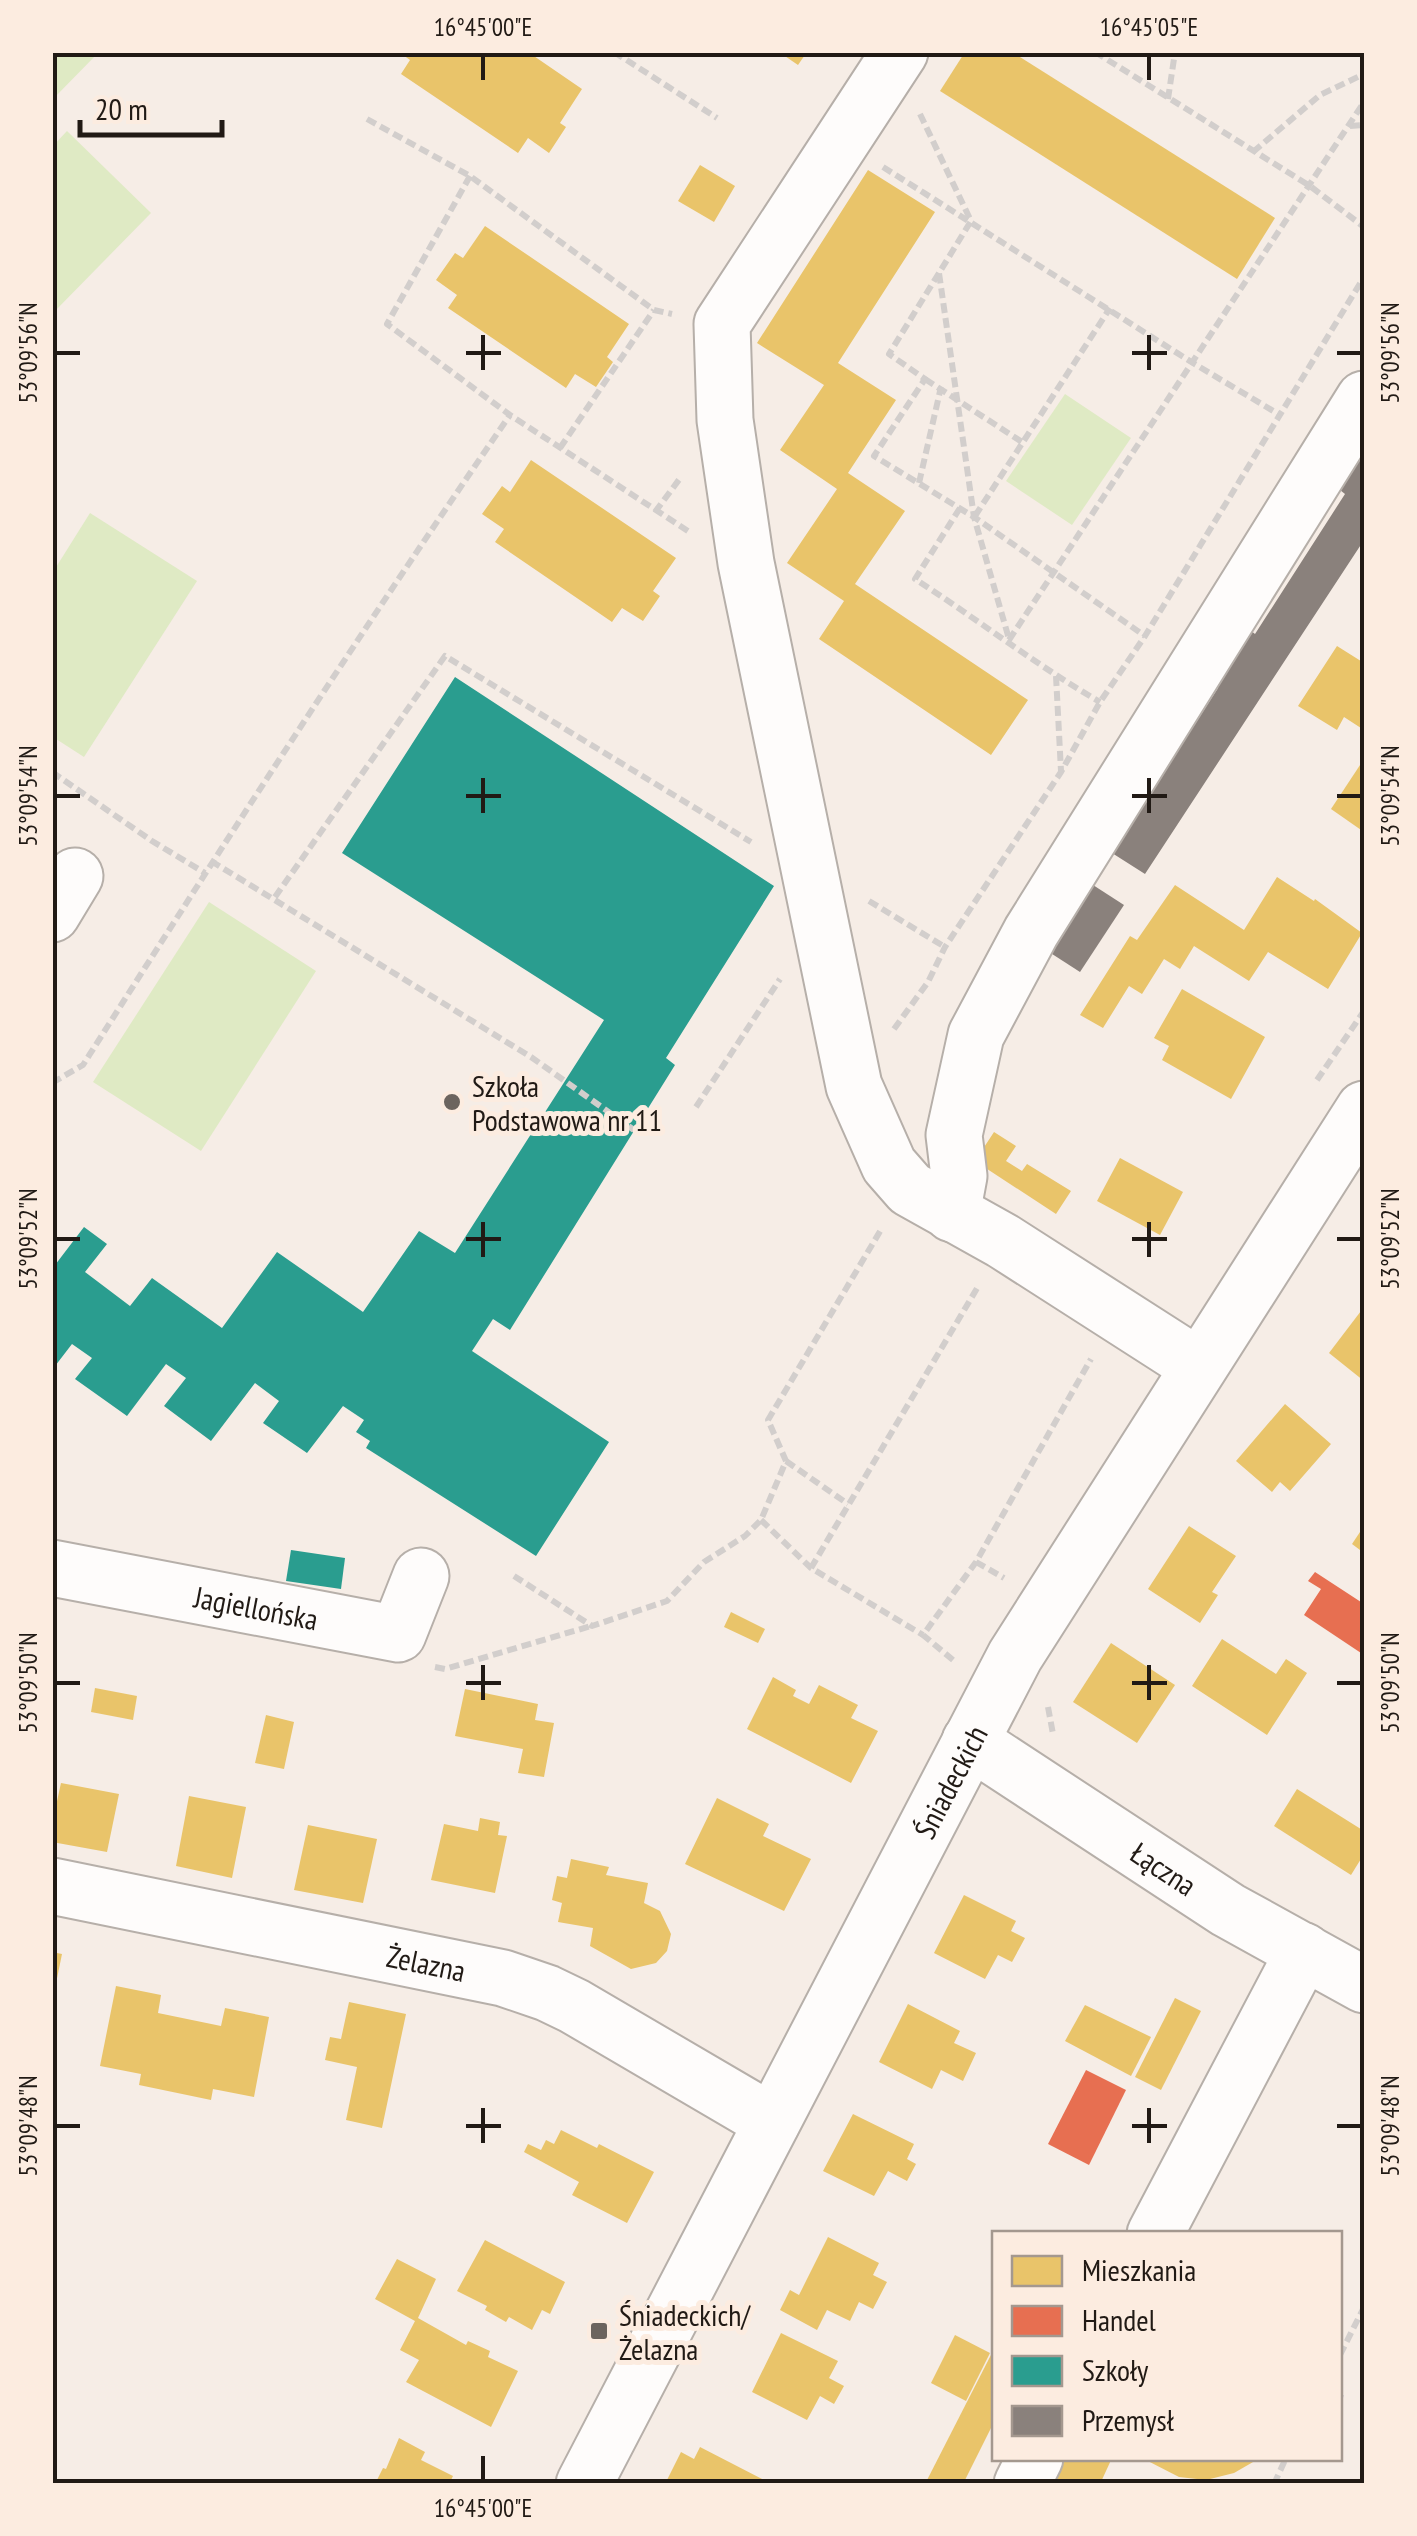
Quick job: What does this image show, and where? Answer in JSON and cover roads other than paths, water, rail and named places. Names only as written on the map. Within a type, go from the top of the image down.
[{"type":"street","points":[[897,56],[722,324],[724,420],[782,854],[854,1086],[889,1165],[931,1201],[1003,1241],[1198,1366]]},
{"type":"street","points":[[931,1201],[959,1176],[954,1135],[976,1035],[1032,932],[1364,398]]},
{"type":"street","name":"Śniadeckich","points":[[584,2484],[1040,1614],[1364,1108]]},
{"type":"street","name":"Jagiellońska","points":[[52,1568],[398,1634],[420,1576]]},
{"type":"street","name":"Łączna","points":[[970,1742],[1228,1910],[1364,1985]]},
{"type":"street","name":"Żelazna","points":[[52,1886],[504,1978],[574,2006],[772,2122]]},
{"type":"street","points":[[1157,2231],[1304,1951]]},
{"type":"street","points":[[1022,2484],[1034,2461]]},
{"type":"place","name":"Szkoła Podstawowa nr 11","points":[[452,1102]]},
{"type":"place","name":"Śniadeckich/ Żelazna","points":[[599,2331]]}]
